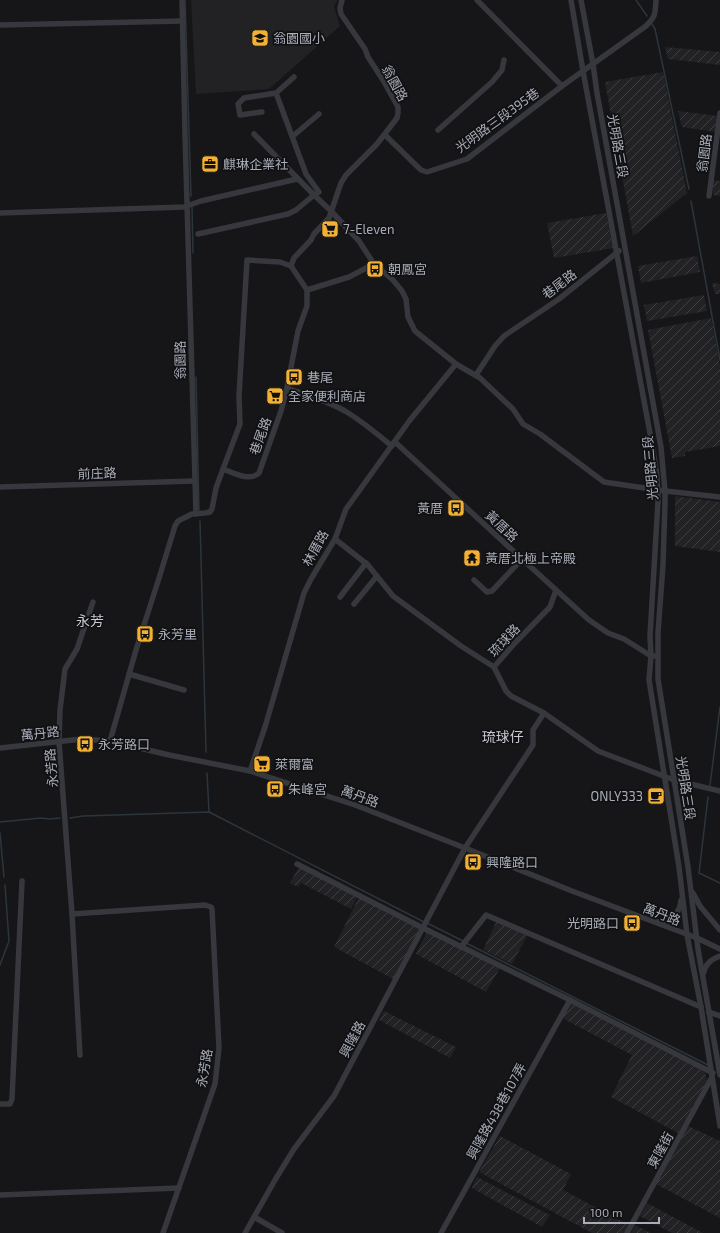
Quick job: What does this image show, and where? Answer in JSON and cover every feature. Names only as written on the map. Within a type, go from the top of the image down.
[{"type":"street","name":"翁園路","points":[[182,0],[196,514]]},
{"type":"street","name":"翁園路","points":[[291,266],[294,258],[329,218],[341,183],[346,175],[385,135],[397,118],[398,107],[364,49],[341,14],[340,8],[342,0]]},
{"type":"street","points":[[477,0],[562,86]]},
{"type":"street","name":"光明路三段","points":[[571,0],[657,476],[657,533],[650,636],[651,656],[649,680],[682,892],[687,935],[716,1076]]},
{"type":"street","name":"光明路三段","points":[[581,0],[661,447],[665,491],[658,633],[658,679],[691,889],[697,938],[710,1012],[716,1076]]},
{"type":"street","points":[[583,71],[646,26],[653,19],[655,14],[656,0]]},
{"type":"street","points":[[0,25],[183,22]]},
{"type":"street","points":[[438,130],[492,82],[502,70],[504,60]]},
{"type":"street","name":"光明路三段395巷","points":[[385,135],[422,170],[427,172],[467,158],[583,71]]},
{"type":"street","points":[[262,112],[240,115],[238,104],[244,98],[276,93],[294,77]]},
{"type":"street","points":[[198,234],[288,214],[296,210],[319,192],[306,174],[276,93]]},
{"type":"street","name":"翁園路","points":[[709,196],[720,113]]},
{"type":"street","points":[[292,136],[319,114]]},
{"type":"street","points":[[254,134],[297,179],[331,211],[359,241],[374,264],[393,280],[402,291],[406,299],[408,317],[415,332],[456,364],[480,378],[513,409],[523,424],[540,434],[604,482],[720,497]]},
{"type":"street","points":[[0,213],[184,207],[200,201],[297,179]]},
{"type":"street","name":"巷尾路","points":[[476,375],[495,346],[504,336],[559,299],[625,245]]},
{"type":"street","points":[[110,741],[128,674],[175,526],[182,518],[192,514],[210,512],[212,509],[216,488],[240,424],[247,260],[280,262],[291,266],[308,290],[349,278],[374,264]]},
{"type":"street","name":"巷尾路","points":[[223,469],[249,477],[255,476],[259,473],[281,411],[298,331],[307,306],[308,290]]},
{"type":"street","name":"林厝路","points":[[250,771],[304,593],[311,578],[335,539],[346,508],[410,420],[456,364]]},
{"type":"street","name":"黃厝路","points":[[287,388],[344,410],[394,444],[589,620],[608,633],[624,639],[651,656]]},
{"type":"street","name":"前庄路","points":[[0,487],[194,481]]},
{"type":"street","points":[[335,539],[366,563],[393,596],[461,646],[494,667]]},
{"type":"street","points":[[474,580],[487,592],[492,591],[522,559]]},
{"type":"street","points":[[340,597],[366,563]]},
{"type":"street","points":[[354,604],[377,576]]},
{"type":"street","name":"琉球路","points":[[556,590],[550,607],[494,667],[510,696],[544,713],[598,751],[674,780],[720,791]]},
{"type":"street","name":"永芳路","points":[[80,1055],[62,764],[59,742],[60,710],[65,669],[77,649],[93,602]]},
{"type":"street","points":[[651,656],[658,656]]},
{"type":"street","points":[[128,674],[184,690]]},
{"type":"street","points":[[465,848],[533,745],[533,730],[544,713]]},
{"type":"street","name":"萬丹路","points":[[0,748],[82,739],[110,741],[169,755],[250,771],[355,805],[572,891],[697,938],[720,949]]},
{"type":"street","name":"興隆路","points":[[245,1233],[294,1149],[334,1096],[465,848]]},
{"type":"street","points":[[297,864],[463,944],[716,1076],[720,1126]]},
{"type":"street","points":[[0,1104],[10,1104],[12,1099],[22,881]]},
{"type":"street","points":[[691,889],[700,906],[720,930]]},
{"type":"street","points":[[651,921],[662,922],[671,919],[678,913],[682,892]]},
{"type":"street","name":"永芳路","points":[[72,914],[205,906],[212,909],[219,1048],[215,1084],[179,1188]]},
{"type":"street","points":[[463,944],[486,915],[701,1007]]},
{"type":"street","points":[[703,976],[707,964],[712,959],[720,956]]},
{"type":"street","name":"興隆路438巷107弄","points":[[441,1233],[570,1000]]},
{"type":"street","points":[[710,1012],[720,1016]]},
{"type":"street","name":"東隆街","points":[[627,1233],[716,1076]]},
{"type":"street","points":[[0,1195],[179,1188],[163,1233]]},
{"type":"street","points":[[254,1217],[282,1233]]},
{"type":"shaded area","name":"翁園國小","points":[[191,0],[338,0],[334,6],[340,26],[269,89],[196,94]]},
{"type":"shaded area","points":[[665,47],[720,52],[720,65],[668,59]]},
{"type":"shaded area","points":[[663,72],[687,193],[633,236],[605,82]]},
{"type":"shaded area","points":[[678,111],[718,116],[716,132],[682,127]]},
{"type":"shaded area","points":[[713,180],[720,181],[720,196],[713,195]]},
{"type":"shaded area","points":[[606,213],[613,248],[554,258],[547,223]]},
{"type":"shaded area","points":[[697,256],[700,272],[641,283],[638,266]]},
{"type":"shaded area","points":[[712,283],[720,284],[720,294],[715,294]]},
{"type":"shaded area","points":[[704,295],[707,311],[647,321],[644,305]]},
{"type":"shaded area","points":[[711,318],[720,366],[720,446],[685,452],[685,456],[672,458],[648,330]]},
{"type":"shaded area","points":[[675,496],[720,502],[720,552],[675,546]]},
{"type":"shaded area","points":[[300,865],[358,895],[351,909],[301,883],[298,887],[290,883]]},
{"type":"shaded area","points":[[359,897],[420,928],[393,979],[334,947]]},
{"type":"shaded area","points":[[497,920],[528,934],[512,964],[483,950]]},
{"type":"shaded area","points":[[427,932],[500,968],[486,992],[416,954]]},
{"type":"shaded area","points":[[570,1003],[705,1072],[707,1081],[678,1133],[611,1097],[632,1055],[562,1018]]},
{"type":"shaded area","points":[[384,1011],[456,1047],[450,1058],[379,1020]]},
{"type":"shaded area","points":[[688,1126],[720,1141],[720,1218],[656,1184]]},
{"type":"shaded area","points":[[500,1136],[571,1174],[563,1190],[629,1225],[624,1233],[592,1233],[479,1172]]},
{"type":"shaded area","points":[[477,1177],[550,1215],[542,1227],[472,1188]]},
{"type":"shaded area","points":[[647,1203],[703,1233],[672,1233],[640,1216]]},
{"type":"shaded area","points":[[635,1225],[651,1233],[631,1233]]},
{"type":"waterway","points":[[185,0],[191,196]]},
{"type":"waterway","points":[[636,0],[647,16]]},
{"type":"waterway","points":[[652,24],[655,29],[689,189]]},
{"type":"waterway","points":[[691,201],[720,360]]},
{"type":"waterway","points":[[192,207],[193,253]]},
{"type":"waterway","points":[[196,377],[199,510]]},
{"type":"waterway","points":[[200,521],[206,752]]},
{"type":"waterway","points":[[710,785],[720,707]]},
{"type":"waterway","points":[[207,773],[209,812]]},
{"type":"waterway","points":[[708,797],[699,873],[720,883]]},
{"type":"waterway","points":[[70,818],[83,816],[209,812],[424,922]]},
{"type":"waterway","points":[[0,822],[41,818],[60,818]]},
{"type":"waterway","points":[[0,833],[4,877]]},
{"type":"waterway","points":[[0,965],[9,941],[5,885]]},
{"type":"waterway","points":[[427,923],[463,941]]},
{"type":"waterway","points":[[466,943],[708,1065]]},
{"type":"place","name":"翁園國小","points":[[260,38]]},
{"type":"place","name":"麒琳企業社","points":[[210,164]]},
{"type":"place","name":"7-Eleven","points":[[330,229]]},
{"type":"place","name":"朝鳳宮","points":[[375,269]]},
{"type":"place","name":"巷尾","points":[[294,377]]},
{"type":"place","name":"全家便利商店","points":[[275,396]]},
{"type":"place","name":"黃厝","points":[[456,508]]},
{"type":"place","name":"黃厝北極上帝殿","points":[[472,558]]},
{"type":"place","name":"永芳里","points":[[145,634]]},
{"type":"place","name":"永芳路口","points":[[85,744]]},
{"type":"place","name":"萊爾富","points":[[262,764]]},
{"type":"place","name":"朱峰宮","points":[[275,789]]},
{"type":"place","name":"ONLY333","points":[[656,796]]},
{"type":"place","name":"興隆路口","points":[[473,862]]},
{"type":"place","name":"光明路口","points":[[632,923]]},
{"type":"district","name":"永芳","points":[[90,621]]},
{"type":"district","name":"琉球仔","points":[[503,737]]}]
